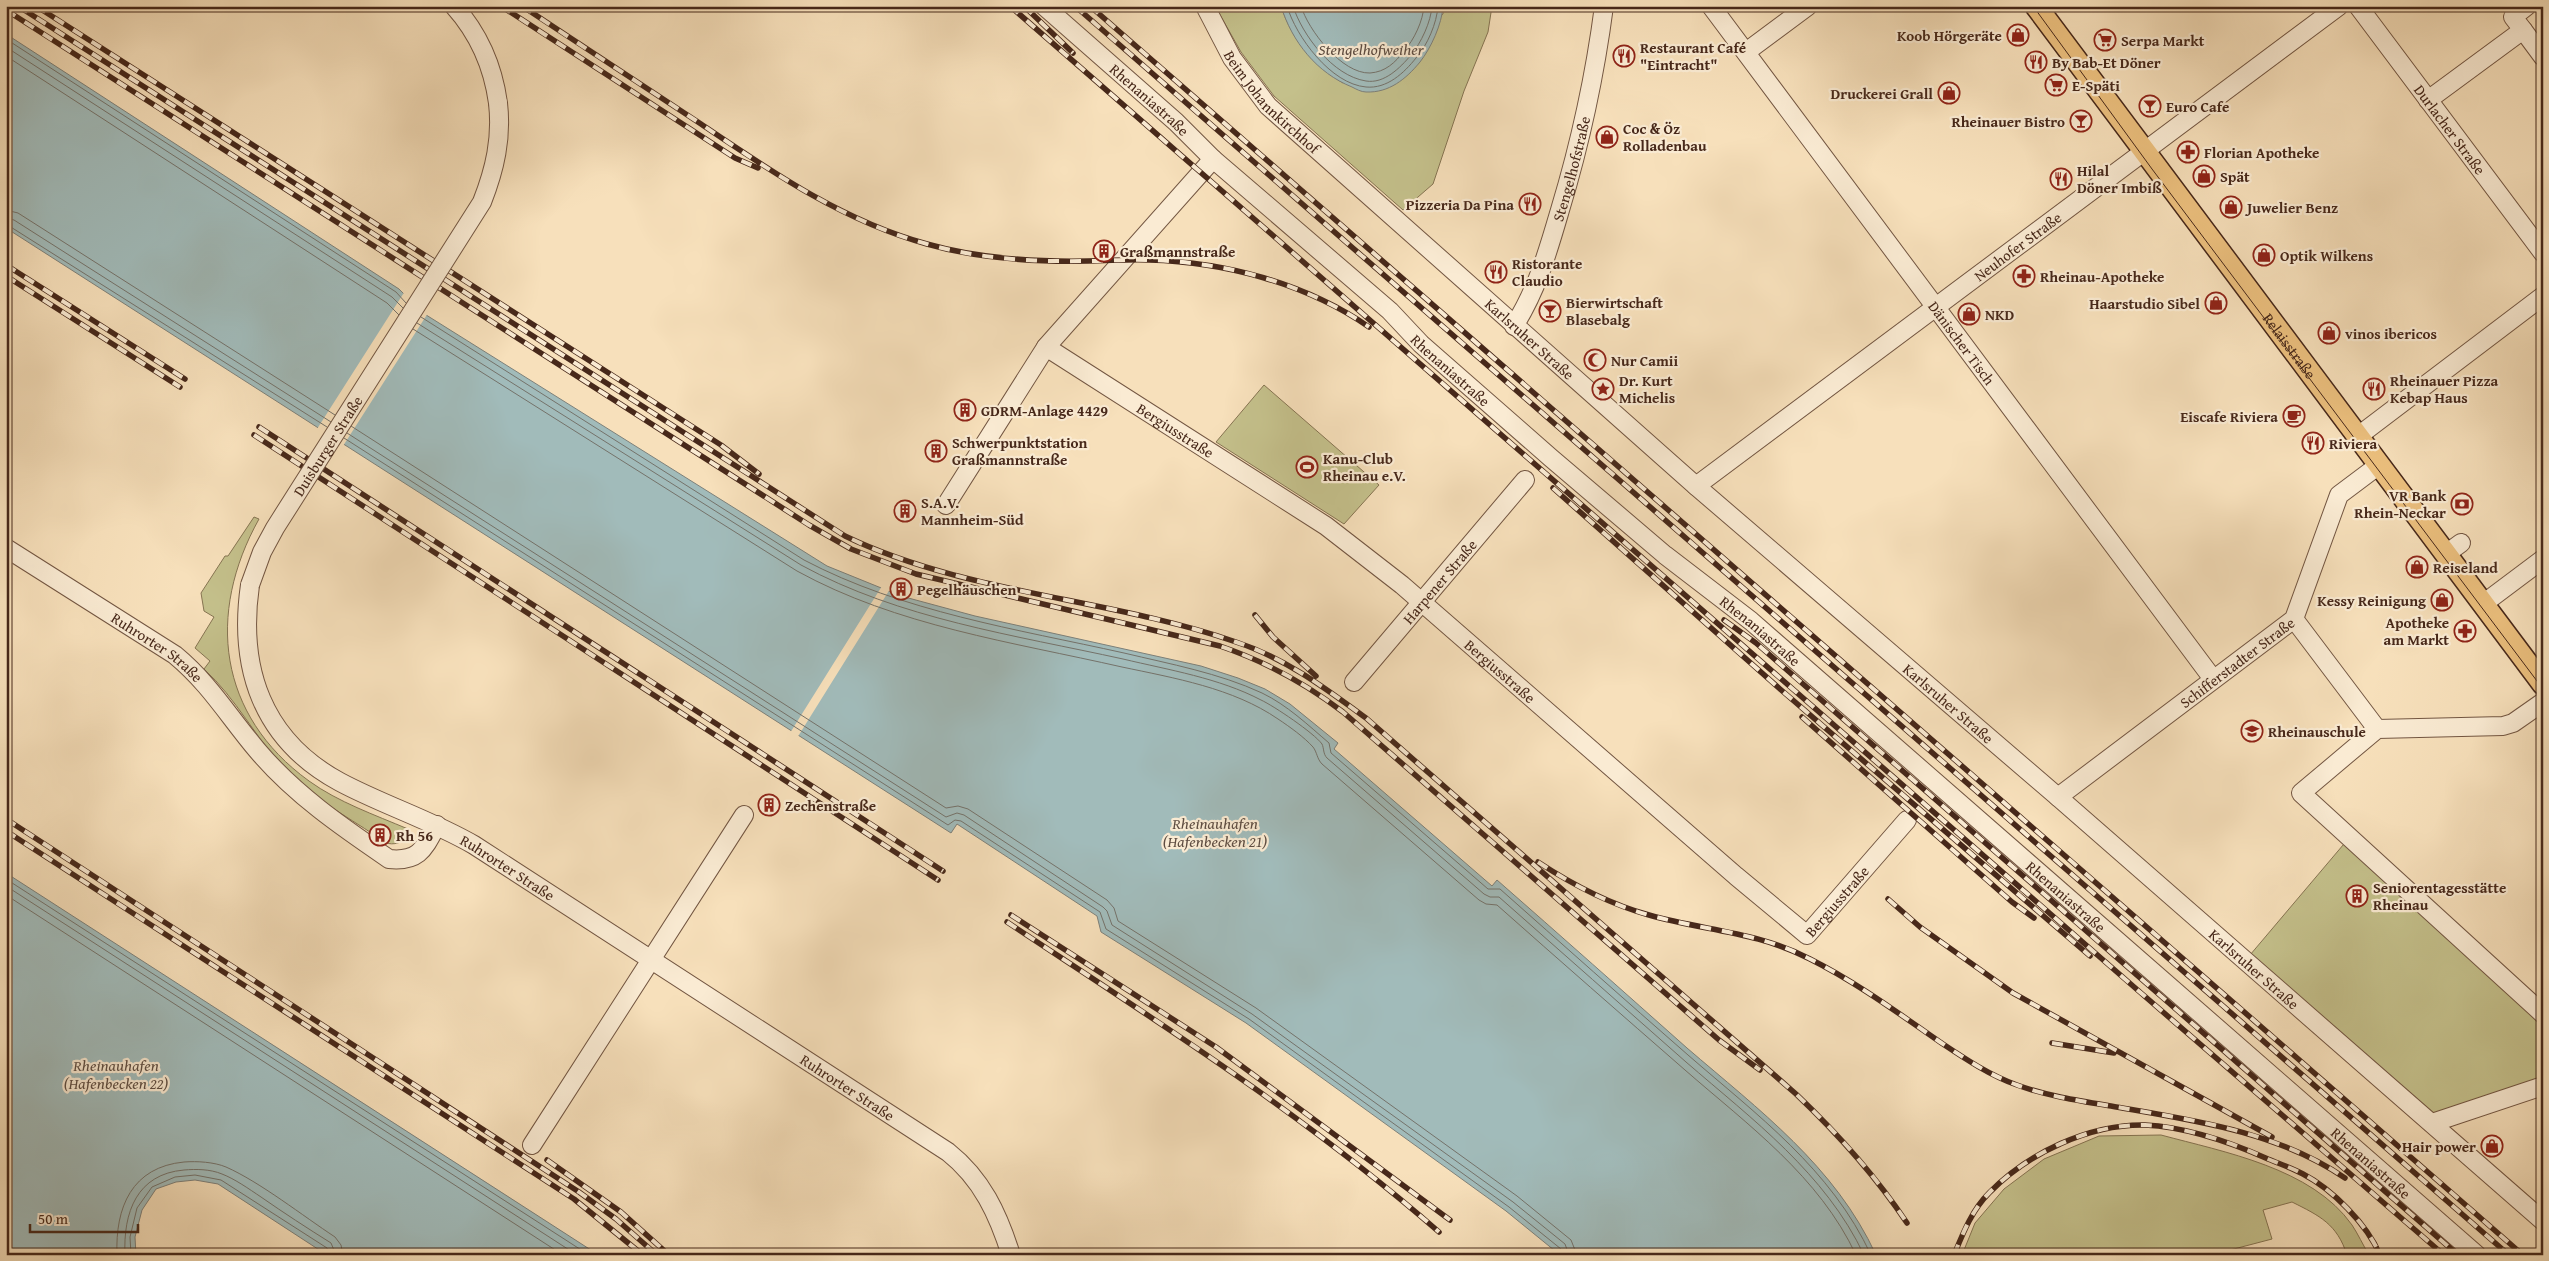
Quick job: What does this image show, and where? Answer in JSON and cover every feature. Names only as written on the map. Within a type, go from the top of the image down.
[{"type":"main road","name":"Relaisstraße","points":[[2036,6],[2357,437],[2379,465],[2453,548],[2483,604],[2543,684]]},
{"type":"street","name":"Duisburger Straße","points":[[437,825],[339,782],[302,756],[284,735],[260,696],[251,669],[246,627],[250,585],[262,552],[275,528],[482,202],[496,160],[500,122],[498,103],[494,77],[482,46],[454,6]]},
{"type":"street","name":"Rhenaniastraße","points":[[1044,6],[1176,122],[1213,159],[1390,311],[1421,344],[1551,458],[1665,555],[1751,621],[2477,1255]]},
{"type":"street","name":"Beim Johannkirchhof","points":[[1204,6],[1232,58],[1268,106],[1357,183]]},
{"type":"street","name":"Stengelhofstraße","points":[[1514,326],[1530,300],[1546,258],[1575,162],[1604,6]]},
{"type":"street","name":"Dänischer Tisch","points":[[1711,6],[2213,679]]},
{"type":"street","points":[[1746,52],[1808,6]]},
{"type":"street","name":"Neuhofer Straße","points":[[1696,486],[2339,6]]},
{"type":"street","name":"Durlacher Straße","points":[[2358,6],[2543,253]]},
{"type":"street","points":[[2528,6],[2513,17],[2543,57]]},
{"type":"street","points":[[2428,100],[2523,30]]},
{"type":"street","points":[[946,505],[1046,348],[1213,159]]},
{"type":"street","name":"Karlsruher Straße","points":[[1357,183],[1514,326],[1696,486],[2058,797],[2543,1221]]},
{"type":"street","points":[[2357,437],[2543,296]]},
{"type":"street","name":"Bergiusstraße","points":[[1046,348],[1326,526],[1423,603],[1736,876],[1807,935],[1907,820]]},
{"type":"street","name":"Schifferstadter Straße","points":[[2058,797],[2294,619],[2339,495],[2379,465]]},
{"type":"street","name":"Harpener Straße","points":[[1354,682],[1423,603],[1525,480]]},
{"type":"street","name":"Ruhrorter Straße","points":[[6,548],[175,655],[196,672],[257,750],[301,795],[389,860],[404,860],[419,854],[437,825],[474,845],[652,958],[832,1078],[948,1152],[965,1166],[993,1207],[1011,1255]]},
{"type":"street","points":[[2483,604],[2543,559]]},
{"type":"street","points":[[2294,619],[2377,729]]},
{"type":"street","points":[[2543,702],[2513,723],[2503,726],[2377,729],[2301,793],[2543,1014]]},
{"type":"street","points":[[532,1145],[744,815]]},
{"type":"street","points":[[2432,1123],[2543,1086]]},
{"type":"shaded area","points":[[1215,6],[1281,6],[1291,30],[1305,51],[1322,68],[1343,83],[1443,14],[1443,6],[1492,6],[1488,32],[1464,91],[1433,184],[1403,210],[1274,96],[1241,52]]},
{"type":"shaded area","name":"Kanu-Club Rheinau e.V.","points":[[1264,385],[1379,485],[1344,524],[1216,442]]},
{"type":"shaded area","points":[[254,517],[259,519],[242,555],[232,591],[228,626],[230,661],[239,694],[255,726],[279,755],[320,789],[357,808],[408,829],[408,838],[401,842],[392,844],[381,841],[384,834],[378,832],[376,836],[306,789],[275,758],[226,693],[204,669],[210,661],[195,648],[214,617],[204,611],[201,593]]},
{"type":"shaded area","points":[[2349,838],[2543,1015],[2543,1084],[2435,1116],[2250,955]]},
{"type":"shaded area","points":[[2161,1135],[2212,1148],[2265,1165],[2291,1176],[2314,1189],[2335,1205],[2352,1225],[2369,1255],[2347,1255],[2343,1244],[2333,1228],[2319,1217],[2292,1202],[2263,1210],[2272,1239],[2211,1255],[1962,1255],[1975,1223],[2004,1189],[2044,1159],[2099,1136]]},
{"type":"water","name":"Stengelhofweiher","points":[[1281,6],[1443,6],[1441,20],[1432,43],[1415,68],[1390,87],[1374,92],[1362,92],[1328,74],[1307,55],[1292,32]]},
{"type":"water","name":"Rheinauhafen (Hafenbecken 21)","points":[[6,34],[399,289],[423,313],[827,566],[901,596],[975,616],[1201,666],[1265,689],[1290,704],[1338,743],[1334,749],[1492,886],[1497,880],[1768,1117],[1817,1167],[1839,1194],[1859,1223],[1876,1255],[1560,1255],[1506,1211],[1246,1023],[1101,932],[1097,916],[957,824],[951,833],[6,228]]},
{"type":"water","name":"Rheinauhafen (Hafenbecken 22)","points":[[6,873],[597,1255],[327,1255],[218,1184],[195,1180],[176,1182],[156,1189],[142,1210],[135,1237],[136,1255],[6,1255]]},
{"type":"pier","points":[[405,291],[428,313],[343,446],[317,429]]},
{"type":"pier","points":[[882,586],[890,589],[797,738],[790,733]]},
{"type":"tram line","points":[[2033,6],[2152,169],[2543,689]]},
{"type":"railway","points":[[18,6],[845,536],[891,555],[939,571],[1188,627],[1236,642],[1271,656],[1304,675],[1366,718],[1796,1094],[1827,1124],[1855,1156],[1882,1188],[1907,1223]]},
{"type":"railway","points":[[36,6],[721,445],[759,474]]},
{"type":"railway","points":[[501,6],[735,158],[758,168]]},
{"type":"railway","points":[[522,6],[754,160],[837,209],[896,234],[947,249],[987,256],[1027,260],[1149,260],[1206,265],[1235,270],[1291,287],[1318,298],[1369,327]]},
{"type":"railway","points":[[1010,6],[2444,1255]]},
{"type":"railway","points":[[1024,6],[1073,53]]},
{"type":"railway","points":[[1075,6],[2509,1255]]},
{"type":"railway","points":[[1090,6],[2523,1255]]},
{"type":"railway","points":[[6,10],[809,525],[851,549],[916,574],[1220,646],[1268,666],[1299,682],[1343,712],[1719,1040],[1760,1070]]},
{"type":"railway","points":[[6,265],[185,379]]},
{"type":"railway","points":[[6,276],[180,387]]},
{"type":"railway","points":[[259,427],[943,871]]},
{"type":"railway","points":[[254,435],[938,880]]},
{"type":"railway","points":[[1553,488],[1780,689],[2090,956]]},
{"type":"railway","points":[[1255,615],[1273,637],[1316,676]]},
{"type":"railway","points":[[1724,620],[1756,643],[2458,1255]]},
{"type":"railway","points":[[1802,717],[2012,902],[2034,918]]},
{"type":"railway","points":[[6,819],[579,1192],[616,1219],[657,1255]]},
{"type":"railway","points":[[6,831],[574,1199],[643,1255]]},
{"type":"railway","points":[[1538,862],[1592,893],[1634,911],[1750,937],[1790,950],[1810,959],[1893,1009],[1968,1060],[2017,1085],[2064,1098],[2202,1123],[2262,1138],[2318,1162],[2345,1178]]},
{"type":"railway","points":[[1888,899],[1920,927],[2013,993],[2272,1137]]},
{"type":"railway","points":[[1011,915],[1216,1047],[1450,1220]]},
{"type":"railway","points":[[1007,922],[1173,1032],[1282,1108],[1388,1189],[1439,1232]]},
{"type":"railway","points":[[2052,1043],[2114,1053]]},
{"type":"railway","points":[[1954,1255],[1969,1222],[1983,1200],[2022,1165],[2061,1144],[2081,1136],[2124,1126],[2145,1125],[2161,1126],[2208,1136],[2303,1174],[2337,1198],[2347,1208],[2367,1231],[2380,1255]]},
{"type":"railway","points":[[547,1160],[621,1212],[669,1255]]},
{"type":"place","name":"Koob Hörgeräte","points":[[2018,35]]},
{"type":"place","name":"Serpa Markt","points":[[2105,40]]},
{"type":"place","name":"Restaurant Café \"Eintracht\"","points":[[1624,56]]},
{"type":"place","name":"By Bab-Et Döner","points":[[2036,62]]},
{"type":"place","name":"E-Späti","points":[[2056,85]]},
{"type":"place","name":"Druckerei Grall","points":[[1949,93]]},
{"type":"place","name":"Euro Cafe","points":[[2150,106]]},
{"type":"place","name":"Rheinauer Bistro","points":[[2081,121]]},
{"type":"place","name":"Coc & Öz Rolladenbau","points":[[1607,137]]},
{"type":"place","name":"Florian Apotheke","points":[[2188,152]]},
{"type":"place","name":"Spät","points":[[2204,176]]},
{"type":"place","name":"Hilal Döner Imbiß","points":[[2061,179]]},
{"type":"place","name":"Pizzeria Da Pina","points":[[1530,204]]},
{"type":"place","name":"Juwelier Benz","points":[[2231,207]]},
{"type":"place","name":"Graßmannstraße","points":[[1104,251]]},
{"type":"place","name":"Optik Wilkens","points":[[2264,255]]},
{"type":"place","name":"Ristorante Claudio","points":[[1496,272]]},
{"type":"place","name":"Rheinau-Apotheke","points":[[2024,276]]},
{"type":"place","name":"Haarstudio Sibel","points":[[2216,303]]},
{"type":"place","name":"Bierwirtschaft Blasebalg","points":[[1550,311]]},
{"type":"place","name":"NKD","points":[[1969,314]]},
{"type":"place","name":"vinos ibericos","points":[[2329,333]]},
{"type":"place","name":"Nur Camii","points":[[1595,360]]},
{"type":"place","name":"Dr. Kurt Michelis","points":[[1603,389]]},
{"type":"place","name":"Rheinauer Pizza Kebap Haus","points":[[2374,389]]},
{"type":"place","name":"GDRM-Anlage 4429","points":[[965,410]]},
{"type":"place","name":"Eiscafe Riviera","points":[[2294,416]]},
{"type":"place","name":"Riviera","points":[[2313,443]]},
{"type":"place","name":"Schwerpunktstation Graßmannstraße","points":[[936,451]]},
{"type":"place","name":"Kanu-Club Rheinau e.V.","points":[[1307,467]]},
{"type":"place","name":"VR Bank Rhein-Neckar","points":[[2462,504]]},
{"type":"place","name":"S.A.V. Mannheim-Süd","points":[[905,511]]},
{"type":"place","name":"Reiseland","points":[[2417,567]]},
{"type":"place","name":"Pegelhäuschen","points":[[901,589]]},
{"type":"place","name":"Kessy Reinigung","points":[[2442,600]]},
{"type":"place","name":"Apotheke am Markt","points":[[2465,631]]},
{"type":"place","name":"Rheinauschule","points":[[2252,731]]},
{"type":"place","name":"Zechenstraße","points":[[769,805]]},
{"type":"place","name":"Rh 56","points":[[380,835]]},
{"type":"place","name":"Seniorentagesstätte Rheinau","points":[[2357,896]]},
{"type":"place","name":"Hair power","points":[[2492,1146]]}]
